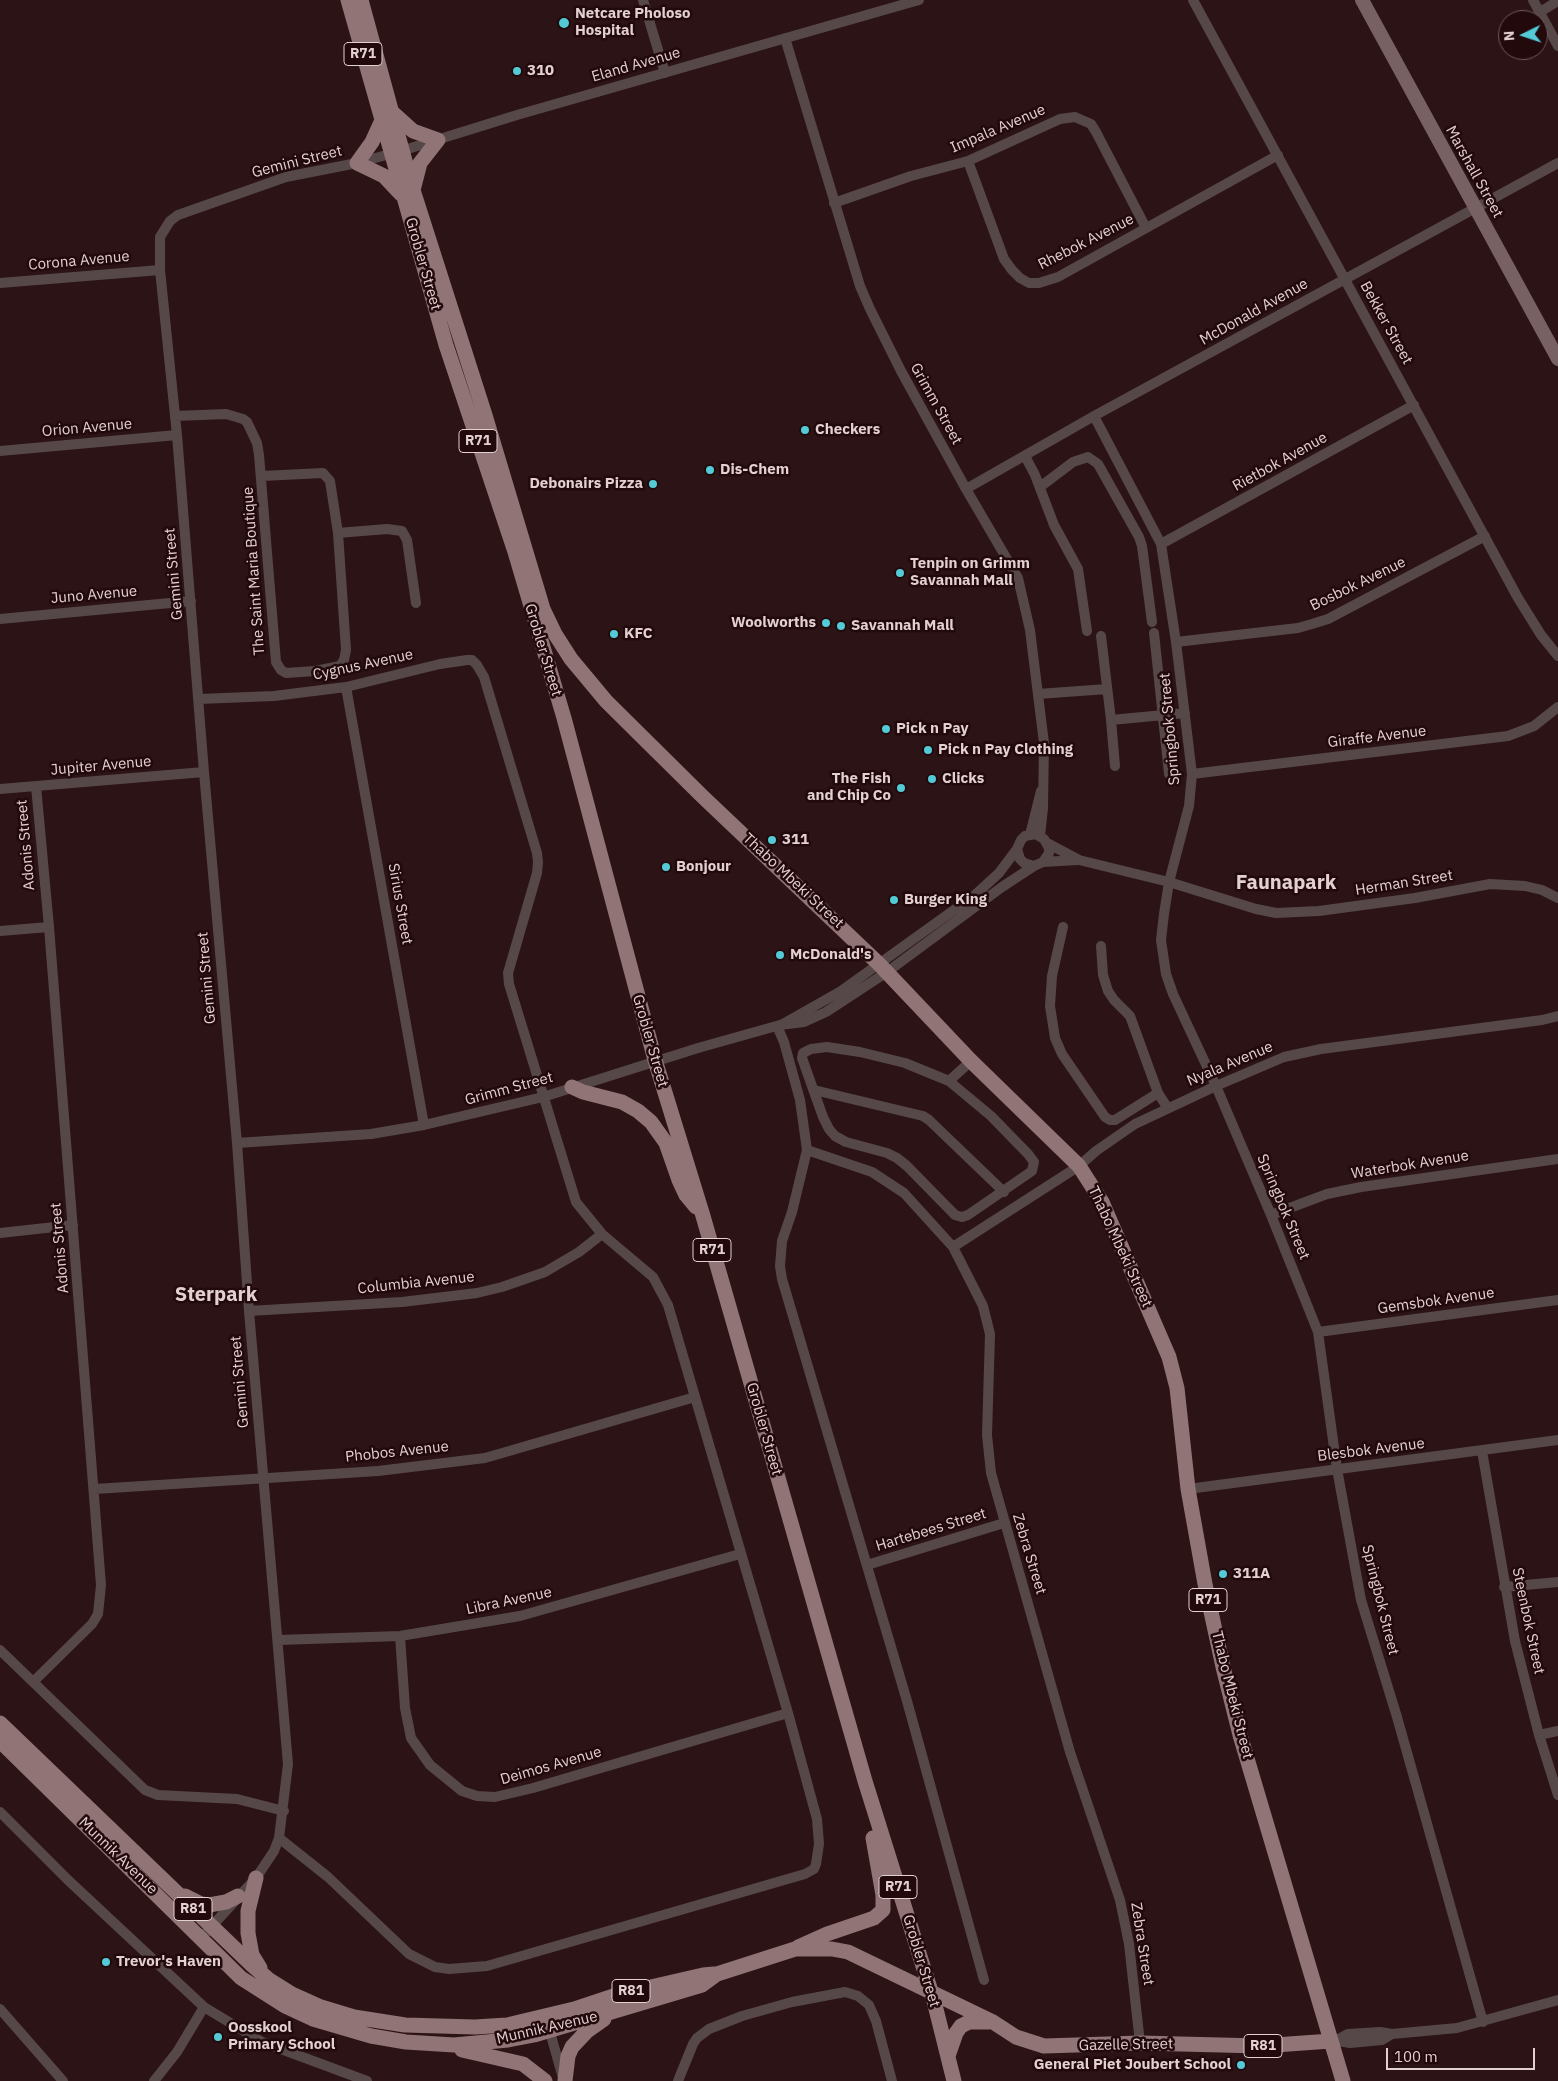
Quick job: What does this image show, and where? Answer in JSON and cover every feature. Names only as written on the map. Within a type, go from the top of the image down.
[{"type":"main road","name":"Grobler Street","points":[[348,0],[386,116],[408,193],[446,345],[510,537],[564,718],[655,1060],[703,1216],[864,1781],[932,1993],[954,2081]]},
{"type":"main road","name":"Grobler Street","points":[[361,0],[386,116]]},
{"type":"main road","points":[[386,116],[413,131],[438,140],[420,163],[408,193],[384,176],[358,162],[372,142],[386,116]]},
{"type":"main road","name":"Grobler Street","points":[[408,193],[485,415],[543,609]]},
{"type":"main road","points":[[510,537],[523,555],[543,609],[564,718]]},
{"type":"main road","name":"Thabo Mbeki Street","points":[[543,609],[555,634],[571,659],[606,701],[702,796],[883,968],[971,1061],[1079,1166],[1102,1202],[1169,1357],[1177,1388],[1188,1488],[1205,1584],[1238,1726],[1334,2040],[1343,2081]]},
{"type":"main road","points":[[572,1087],[583,1092],[622,1102],[638,1111],[651,1122],[666,1143],[686,1194],[703,1216]]},
{"type":"main road","name":"Munnik Avenue","points":[[0,1722],[268,1979],[292,1994],[321,2008],[382,2022],[476,2027],[548,2024],[620,2010],[702,1985],[717,1974]]},
{"type":"main road","name":"Munnik Avenue","points":[[0,1741],[236,1973],[259,1991],[285,2006],[313,2019],[371,2036],[431,2044],[478,2044],[508,2040],[616,1995],[703,1974],[717,1974],[795,1949],[832,1949],[848,1952],[932,1993]]},
{"type":"main road","points":[[795,1949],[827,1934],[874,1918],[883,1910],[883,1895],[877,1852],[866,1813],[864,1781]]},
{"type":"main road","points":[[256,1878],[248,1911],[248,1932],[252,1955],[268,1979]]},
{"type":"main road","points":[[171,1887],[192,1900],[209,1905],[226,1902],[238,1896]]},
{"type":"main road","name":"Gazelle Street","points":[[932,1993],[993,2022],[1016,2037],[1044,2046],[1140,2043],[1252,2046],[1334,2040]]},
{"type":"main road","points":[[564,2081],[568,2056],[577,2040],[596,2023],[620,2010]]},
{"type":"main road","points":[[948,2056],[956,2033],[961,2026],[975,2021],[993,2022]]},
{"type":"main road","points":[[431,2044],[523,2064],[545,2081]]},
{"type":"street","points":[[643,0],[665,73]]},
{"type":"street","name":"Eland Avenue","points":[[396,152],[918,0]]},
{"type":"street","name":"Bekker Street","points":[[1193,0],[1529,617],[1558,656]]},
{"type":"street","name":"Marshall Street","points":[[1362,0],[1558,359]]},
{"type":"street","points":[[1543,10],[1558,1]]},
{"type":"street","points":[[1548,27],[1558,46]]},
{"type":"street","name":"Grimm Street","points":[[785,38],[860,286],[901,371],[1018,578],[1030,630],[1044,744],[1044,808],[1039,838]]},
{"type":"street","name":"Impala Avenue","points":[[834,204],[911,176],[968,161],[1066,117],[1083,119],[1091,124],[1146,228]]},
{"type":"street","name":"Gemini Street","points":[[201,1938],[256,1878],[268,1862],[279,1838],[284,1811],[288,1764],[177,435],[160,270],[160,237],[170,221],[178,215],[286,177],[396,152]]},
{"type":"street","name":"Rhebok Avenue","points":[[968,161],[1004,259],[1020,278],[1029,283],[1039,283],[1058,277],[1278,155]]},
{"type":"street","name":"McDonald Avenue","points":[[966,489],[1094,416],[1558,163]]},
{"type":"street","name":"Corona Avenue","points":[[0,283],[160,270]]},
{"type":"street","name":"Rietbok Avenue","points":[[1160,544],[1414,405]]},
{"type":"street","name":"The Saint Maria Boutique","points":[[175,416],[226,414],[243,419],[252,430],[257,444],[262,476],[274,658],[278,667],[286,673],[331,669],[340,666],[344,660],[346,650],[338,534],[330,481],[323,472],[262,476]]},
{"type":"street","name":"Springbok Street","points":[[1094,416],[1160,544],[1176,642],[1192,774],[1189,806],[1169,882],[1161,940],[1166,974],[1271,1215],[1318,1332],[1337,1469],[1361,1600],[1397,1716],[1483,2022]]},
{"type":"street","name":"Orion Avenue","points":[[0,451],[177,435]]},
{"type":"street","points":[[1025,456],[1040,487],[1054,525],[1078,569],[1087,630]]},
{"type":"street","points":[[1040,487],[1073,462],[1088,457],[1098,464],[1139,537],[1144,558],[1153,628],[1169,774]]},
{"type":"street","points":[[338,534],[387,529],[402,531],[407,540],[416,603]]},
{"type":"street","name":"Bosbok Avenue","points":[[1176,642],[1298,628],[1312,624],[1328,618],[1485,536]]},
{"type":"street","name":"Juno Avenue","points":[[0,619],[191,601]]},
{"type":"street","points":[[1100,636],[1115,766]]},
{"type":"street","name":"Cygnus Avenue","points":[[199,700],[274,696],[346,687],[440,664],[472,660],[478,665],[487,684],[537,852],[537,873],[512,956],[508,976],[543,1097]]},
{"type":"street","name":"Sirius Street","points":[[346,687],[424,1125]]},
{"type":"street","points":[[1038,694],[1107,689]]},
{"type":"street","name":"Giraffe Avenue","points":[[1192,774],[1508,736],[1534,726],[1558,707]]},
{"type":"street","points":[[1111,720],[1184,713]]},
{"type":"street","name":"Jupiter Avenue","points":[[0,789],[204,772]]},
{"type":"street","name":"Adonis Street","points":[[32,1682],[80,1637],[98,1614],[101,1585],[49,927],[36,786]]},
{"type":"street","points":[[1039,838],[1049,853],[1039,864],[1024,863],[1020,859],[1018,849],[1021,840],[1039,838]]},
{"type":"street","name":"Herman Street","points":[[1039,838],[1079,860],[1169,882],[1256,909],[1276,913],[1293,914],[1328,910],[1415,898],[1490,884],[1525,886],[1542,890],[1558,898]]},
{"type":"street","name":"Grimm Street","points":[[883,968],[975,895],[999,873],[1018,849]]},
{"type":"street","name":"Herman Street","points":[[1039,864],[1079,860]]},
{"type":"street","name":"Grimm Street","points":[[237,1143],[371,1134],[424,1125],[543,1097],[655,1060],[778,1026],[883,968],[1039,864]]},
{"type":"street","points":[[0,931],[49,927]]},
{"type":"street","points":[[1063,927],[1052,976],[1050,1006],[1055,1038],[1062,1054],[1105,1117],[1110,1120],[1115,1120],[1158,1093]]},
{"type":"street","points":[[1101,946],[1108,991],[1130,1016],[1158,1093],[1167,1107]]},
{"type":"street","name":"Nyala Avenue","points":[[953,1247],[1079,1166],[1096,1151],[1135,1124],[1167,1107],[1284,1057],[1349,1045],[1542,1020],[1558,1016]]},
{"type":"street","points":[[778,1026],[800,1100],[807,1150],[792,1212],[782,1241],[780,1266],[984,1980]]},
{"type":"street","points":[[821,1047],[860,1052],[889,1058],[929,1071],[949,1081],[991,1116],[1034,1162],[1032,1171],[1028,1175],[966,1216],[954,1215],[897,1158],[887,1153],[846,1142],[835,1136],[823,1117],[802,1055],[811,1048],[821,1047]]},
{"type":"street","points":[[949,1081],[971,1061]]},
{"type":"street","points":[[814,1090],[923,1116],[1004,1192]]},
{"type":"street","points":[[279,1838],[328,1877],[409,1954],[435,1967],[449,1969],[487,1966],[805,1874],[814,1868],[816,1864],[819,1853],[817,1819],[788,1713],[668,1305],[658,1284],[647,1270],[602,1234],[576,1202],[543,1097]]},
{"type":"street","name":"Zebra Street","points":[[807,1150],[872,1172],[889,1182],[917,1206],[953,1247],[978,1293],[987,1320],[990,1347],[988,1454],[991,1473],[1070,1752],[1120,1900],[1129,1944],[1140,2043]]},
{"type":"street","name":"Waterbok Avenue","points":[[1271,1215],[1327,1194],[1361,1187],[1558,1159]]},
{"type":"street","points":[[0,1233],[73,1225]]},
{"type":"street","name":"Columbia Avenue","points":[[249,1311],[402,1302],[476,1293],[511,1284],[545,1272],[579,1252],[602,1234]]},
{"type":"street","name":"Gemsbok Avenue","points":[[1318,1332],[1558,1300]]},
{"type":"street","name":"Phobos Avenue","points":[[94,1489],[378,1471],[485,1458],[695,1397]]},
{"type":"street","name":"Blesbok Avenue","points":[[1188,1488],[1558,1440]]},
{"type":"street","name":"Steenbok Street","points":[[1482,1451],[1514,1641],[1539,1735],[1558,1795]]},
{"type":"street","name":"Hartebees Street","points":[[866,1565],[1004,1523]]},
{"type":"street","name":"Libra Avenue","points":[[278,1640],[400,1636],[541,1611],[740,1554]]},
{"type":"street","points":[[1504,1586],[1558,1582]]},
{"type":"street","name":"Deimos Avenue","points":[[400,1636],[405,1708],[411,1738],[421,1755],[444,1777],[462,1791],[477,1796],[495,1797],[525,1790],[788,1713]]},
{"type":"street","points":[[0,1650],[145,1790],[158,1794],[236,1798],[284,1811]]},
{"type":"street","points":[[1539,1735],[1558,1731]]},
{"type":"street","points":[[0,1812],[68,1880],[204,2007],[262,2042],[294,2056],[364,2080]]},
{"type":"street","points":[[678,2081],[693,2044],[697,2038],[709,2029],[742,2016],[792,2002],[845,1992],[858,1996],[869,2005],[876,2021],[892,2081]]},
{"type":"street","name":"Gazelle Street","points":[[1334,2040],[1348,2034],[1380,2032],[1392,2034],[1448,2030],[1558,2000]]},
{"type":"street","points":[[154,2081],[178,2052],[204,2007]]},
{"type":"street","points":[[0,2009],[63,2081]]},
{"type":"street","points":[[548,2024],[564,2081]]},
{"type":"place","name":"Netcare Pholoso Hospital","points":[[564,23]]},
{"type":"place","name":"310","points":[[517,71]]},
{"type":"place","name":"Checkers","points":[[805,430]]},
{"type":"place","name":"Dis-Chem","points":[[710,470]]},
{"type":"place","name":"Debonairs Pizza","points":[[653,484]]},
{"type":"place","name":"Tenpin on Grimm Savannah Mall","points":[[900,573]]},
{"type":"place","name":"Woolworths","points":[[826,623]]},
{"type":"place","name":"Savannah Mall","points":[[841,626]]},
{"type":"place","name":"KFC","points":[[614,634]]},
{"type":"place","name":"Pick n Pay","points":[[886,729]]},
{"type":"place","name":"Pick n Pay Clothing","points":[[928,750]]},
{"type":"place","name":"Clicks","points":[[932,779]]},
{"type":"place","name":"The Fish and Chip Co","points":[[901,788]]},
{"type":"place","name":"311","points":[[772,840]]},
{"type":"place","name":"Bonjour","points":[[666,867]]},
{"type":"place","name":"Burger King","points":[[894,900]]},
{"type":"place","name":"McDonald's","points":[[780,955]]},
{"type":"place","name":"311A","points":[[1223,1574]]},
{"type":"place","name":"Trevor's Haven","points":[[106,1962]]},
{"type":"place","name":"Oosskool Primary School","points":[[218,2037]]},
{"type":"place","name":"General Piet Joubert School","points":[[1241,2065]]},
{"type":"district","name":"Faunapark","points":[[1286,883]]},
{"type":"district","name":"Sterpark","points":[[216,1295]]}]
